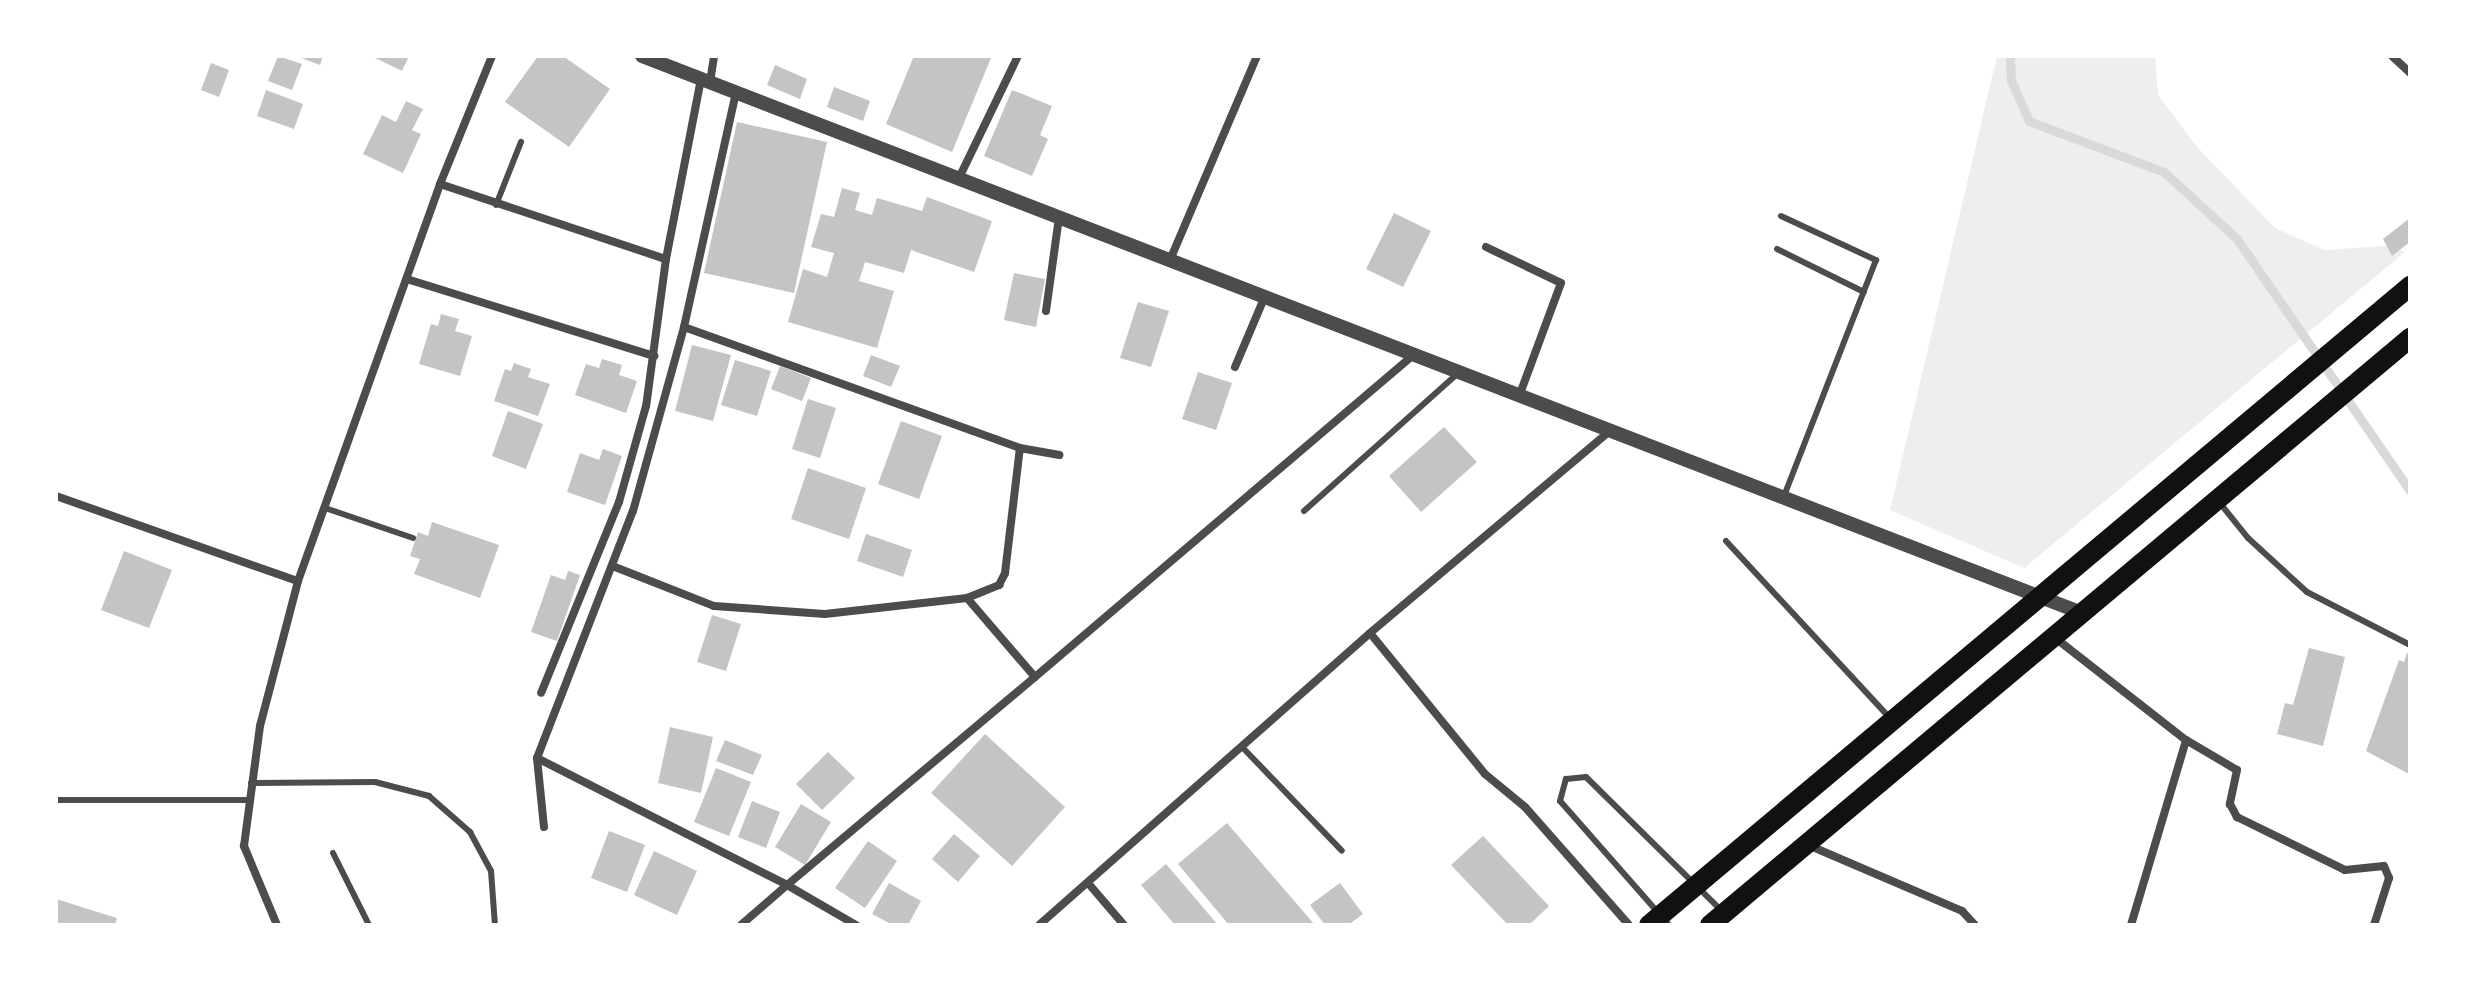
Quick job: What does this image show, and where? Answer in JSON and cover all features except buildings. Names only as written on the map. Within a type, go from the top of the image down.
[{"type":"main road","points":[[1659,922],[1696,885],[2294,380],[2410,286]]},
{"type":"main road","points":[[1717,919],[2410,338]]},
{"type":"street","points":[[277,925],[244,846],[250,783],[298,581],[410,280],[440,184],[492,56]]},
{"type":"street","points":[[642,56],[2082,613]]},
{"type":"street","points":[[541,693],[610,530],[646,406],[666,259],[714,56]]},
{"type":"street","points":[[959,178],[1018,56]]},
{"type":"street","points":[[1170,260],[1257,56]]},
{"type":"street","points":[[2392,56],[2410,73]]},
{"type":"street","points":[[544,827],[537,758],[615,567],[684,327],[735,92]]},
{"type":"street","points":[[440,184],[666,259]]},
{"type":"street","points":[[1046,311],[1059,217]]},
{"type":"street","points":[[1486,247],[1561,283],[1520,394]]},
{"type":"street","points":[[410,280],[654,356]]},
{"type":"street","points":[[1235,367],[1265,296]]},
{"type":"street","points":[[684,327],[1020,448],[1059,455]]},
{"type":"street","points":[[741,925],[1415,354]]},
{"type":"street","points":[[1039,925],[1244,749],[1370,633],[1612,430]]},
{"type":"street","points":[[615,567],[714,606],[825,614],[967,598],[999,585],[1005,573],[1020,448]]},
{"type":"street","points":[[56,496],[298,581]]},
{"type":"street","points":[[967,598],[1035,677]]},
{"type":"street","points":[[1370,633],[1485,774],[1525,807],[1629,925]]},
{"type":"street","points":[[2054,637],[2186,740],[2237,770],[2230,804],[2237,817],[2345,870],[2384,866],[2389,878],[2374,925]]},
{"type":"street","points":[[2131,925],[2186,740]]},
{"type":"street","points":[[537,758],[787,885],[856,925]]},
{"type":"street","points":[[1807,845],[1962,911],[1975,925]]},
{"type":"street","points":[[1088,883],[1124,925]]},
{"type":"lane","points":[[496,205],[521,142]]},
{"type":"lane","points":[[1781,216],[1875,257],[1784,496]]},
{"type":"lane","points":[[1777,249],[1864,292]]},
{"type":"lane","points":[[1304,511],[1460,371]]},
{"type":"lane","points":[[2217,499],[2248,538],[2307,592],[2410,645]]},
{"type":"lane","points":[[325,508],[413,538]]},
{"type":"lane","points":[[1726,541],[1891,720]]},
{"type":"lane","points":[[1244,749],[1342,851]]},
{"type":"lane","points":[[1659,922],[1560,801],[1566,779],[1586,777],[1696,885],[1717,919]]},
{"type":"lane","points":[[250,783],[375,782],[429,796],[470,832],[491,871],[495,925]]},
{"type":"lane","points":[[56,800],[247,800]]},
{"type":"lane","points":[[333,853],[369,925]]},
{"type":"shaded area","points":[[1997,56],[2155,56],[2158,95],[2197,147],[2275,228],[2324,250],[2386,246],[2405,252],[2024,568],[1890,510]]},
{"type":"waterway","points":[[2010,56],[2011,80],[2029,121],[2164,172],[2237,239],[2410,491]]}]
